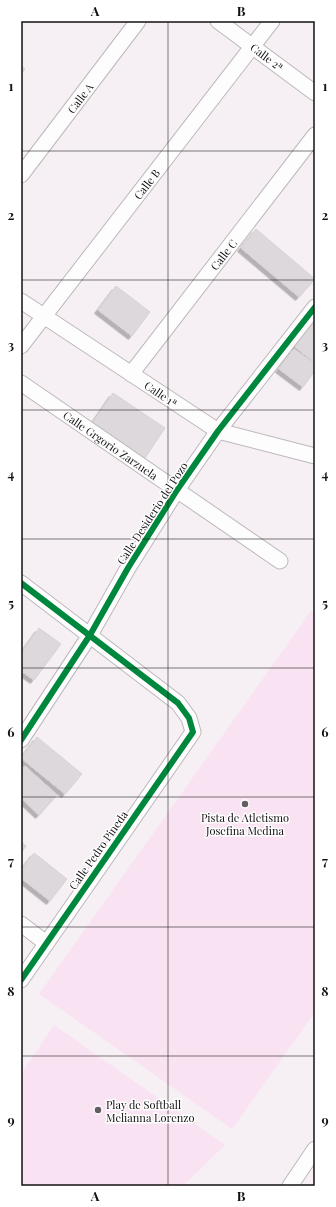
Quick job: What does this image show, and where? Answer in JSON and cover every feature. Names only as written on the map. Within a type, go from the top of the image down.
[{"type":"street","name":"Calle A","points":[[21,175],[138,21]]},
{"type":"street","name":"Calle 2ª","points":[[218,21],[315,93]]},
{"type":"street","name":"Calle B","points":[[21,346],[272,21]]},
{"type":"street","name":"Calle C","points":[[131,374],[315,135]]},
{"type":"street","name":"Calle 1ª","points":[[21,301],[218,431],[315,456]]},
{"type":"street","name":"Calle Desiderio del Pozo","points":[[21,740],[90,636],[128,568],[177,490],[218,431],[315,307]]},
{"type":"street","name":"Calle Grgorio Zarzuela","points":[[21,383],[280,561]]},
{"type":"street","points":[[21,583],[90,636]]},
{"type":"street","name":"Calle Pedro Pineda","points":[[21,980],[193,732],[189,718],[178,703],[90,636]]},
{"type":"street","points":[[21,924],[46,942]]},
{"type":"street","points":[[290,1186],[315,1149]]},
{"type":"shaded area","name":"Pista de Atletismo Josefina Medina","points":[[311,611],[315,613],[315,1012],[232,1129],[39,994]]},
{"type":"shaded area","name":"Play de Softball Melianna Lorenzo","points":[[54,1025],[225,1145],[183,1186],[21,1186],[21,1074]]},
{"type":"building","points":[[21,66],[25,69],[21,74]]},
{"type":"building","points":[[256,229],[315,279],[299,297],[241,248]]},
{"type":"building","points":[[116,286],[150,312],[132,336],[98,310]]},
{"type":"building","points":[[312,323],[315,325],[315,363],[294,346]]},
{"type":"building","points":[[294,349],[315,364],[315,371],[303,387],[279,369]]},
{"type":"building","points":[[113,393],[165,428],[143,461],[91,425]]},
{"type":"building","points":[[39,628],[61,644],[34,680],[21,671],[21,653]]},
{"type":"building","points":[[37,737],[82,774],[65,794],[21,758]]},
{"type":"building","points":[[25,766],[57,795],[39,815],[21,798],[21,770]]},
{"type":"building","points":[[21,842],[26,846],[21,853]]},
{"type":"building","points":[[34,853],[67,879],[50,901],[21,878],[21,870]]},
{"type":"cycle path","points":[[21,740],[90,635],[128,568],[177,490],[218,431],[315,307]]},
{"type":"cycle path","points":[[21,583],[178,703],[189,718],[193,732],[21,980]]},
{"type":"place","name":"Pista de Atletismo Josefina Medina","points":[[245,804]]},
{"type":"place","name":"Play de Softball Melianna Lorenzo","points":[[98,1110]]}]
